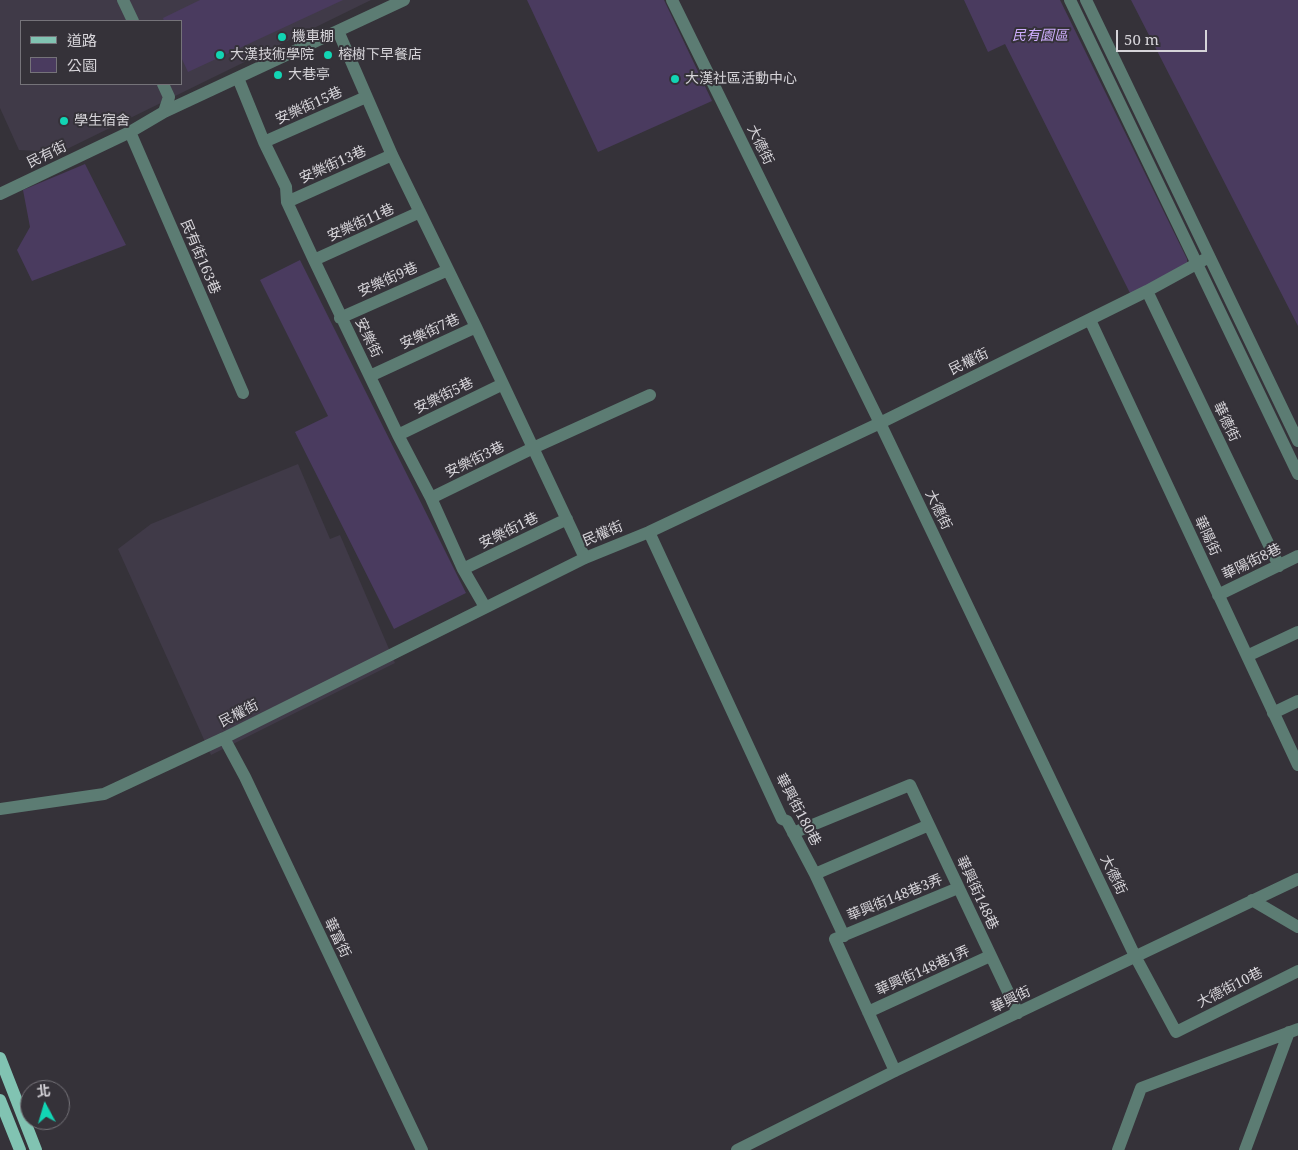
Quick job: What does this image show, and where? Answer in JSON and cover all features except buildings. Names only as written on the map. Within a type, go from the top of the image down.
[{"type":"main road","points":[[0,1058],[36,1150]]},
{"type":"main road","points":[[0,1100],[20,1150]]},
{"type":"street","points":[[123,0],[133,20]]},
{"type":"street","name":"民有街","points":[[0,194],[130,132],[164,112],[404,0]]},
{"type":"street","name":"大德街","points":[[672,0],[880,423],[1135,956],[1176,1032]]},
{"type":"street","points":[[1070,0],[1298,474]]},
{"type":"street","points":[[1086,0],[1298,441]]},
{"type":"street","points":[[338,31],[392,155],[585,558]]},
{"type":"street","name":"安樂街","points":[[238,78],[264,142],[286,187],[287,202],[340,318],[431,498],[463,569],[486,607]]},
{"type":"street","points":[[163,85],[169,97],[164,112]]},
{"type":"street","name":"安樂街15巷","points":[[264,142],[366,97]]},
{"type":"street","name":"民有街163巷","points":[[130,132],[243,393]]},
{"type":"street","name":"安樂街13巷","points":[[287,202],[392,155]]},
{"type":"street","name":"安樂街11巷","points":[[314,260],[420,212]]},
{"type":"street","name":"民權街","points":[[0,809],[104,794],[224,738],[585,558],[649,532],[880,423],[1090,320],[1209,257]]},
{"type":"street","name":"安樂街9巷","points":[[340,318],[448,270]]},
{"type":"street","name":"華德街","points":[[1147,291],[1278,566]]},
{"type":"street","name":"華陽街","points":[[1090,320],[1298,765]]},
{"type":"street","name":"安樂街7巷","points":[[370,376],[476,327]]},
{"type":"street","name":"安樂街5巷","points":[[398,435],[503,384]]},
{"type":"street","name":"安樂街3巷","points":[[431,498],[533,448],[650,395]]},
{"type":"street","name":"安樂街1巷","points":[[463,569],[567,519]]},
{"type":"street","name":"華興街180巷","points":[[649,532],[782,818],[787,821],[815,874],[844,936]]},
{"type":"street","name":"華陽街8巷","points":[[1218,595],[1298,556]]},
{"type":"street","points":[[1247,656],[1298,632]]},
{"type":"street","points":[[1273,713],[1298,700]]},
{"type":"street","name":"華富街","points":[[224,738],[422,1150]]},
{"type":"street","name":"華興街148巷","points":[[793,833],[910,785],[1018,1013]]},
{"type":"street","points":[[815,874],[929,825]]},
{"type":"street","name":"華興街","points":[[738,1150],[895,1071],[1298,879]]},
{"type":"street","name":"華興街148巷3弄","points":[[844,936],[958,888]]},
{"type":"street","points":[[1252,900],[1298,927]]},
{"type":"street","points":[[844,936],[835,939],[895,1071]]},
{"type":"street","name":"華興街148巷1弄","points":[[868,1012],[990,956]]},
{"type":"street","name":"大德街10巷","points":[[1176,1032],[1298,970]]},
{"type":"street","points":[[1118,1150],[1142,1088],[1294,1031]]},
{"type":"street","points":[[1246,1150],[1294,1031]]},
{"type":"shaded area","name":"大漢技術學院","points":[[0,0],[371,0],[67,149],[55,152],[19,150],[0,108]]},
{"type":"shaded area","points":[[298,464],[330,539],[340,535],[395,663],[211,755],[118,549],[151,524]]},
{"type":"green space","points":[[200,0],[343,0],[188,72],[182,59],[182,20],[164,20],[163,18]]},
{"type":"green space","points":[[527,0],[664,0],[712,101],[598,152]]},
{"type":"green space","name":"民有園區","points":[[964,0],[1060,0],[1187,259],[1187,264],[1131,295],[1005,44],[988,52]]},
{"type":"green space","points":[[1131,0],[1298,0],[1298,326]]},
{"type":"green space","points":[[85,164],[126,245],[32,281],[17,250],[30,227],[23,190]]},
{"type":"green space","points":[[300,260],[466,593],[394,629],[295,432],[328,416],[260,280]]},
{"type":"place","name":"機車棚","points":[[282,37]]},
{"type":"place","name":"大漢技術學院","points":[[220,55]]},
{"type":"place","name":"榕樹下早餐店","points":[[328,55]]},
{"type":"place","name":"大巷亭","points":[[278,75]]},
{"type":"place","name":"大漢社區活動中心","points":[[675,79]]},
{"type":"place","name":"學生宿舍","points":[[64,121]]}]
